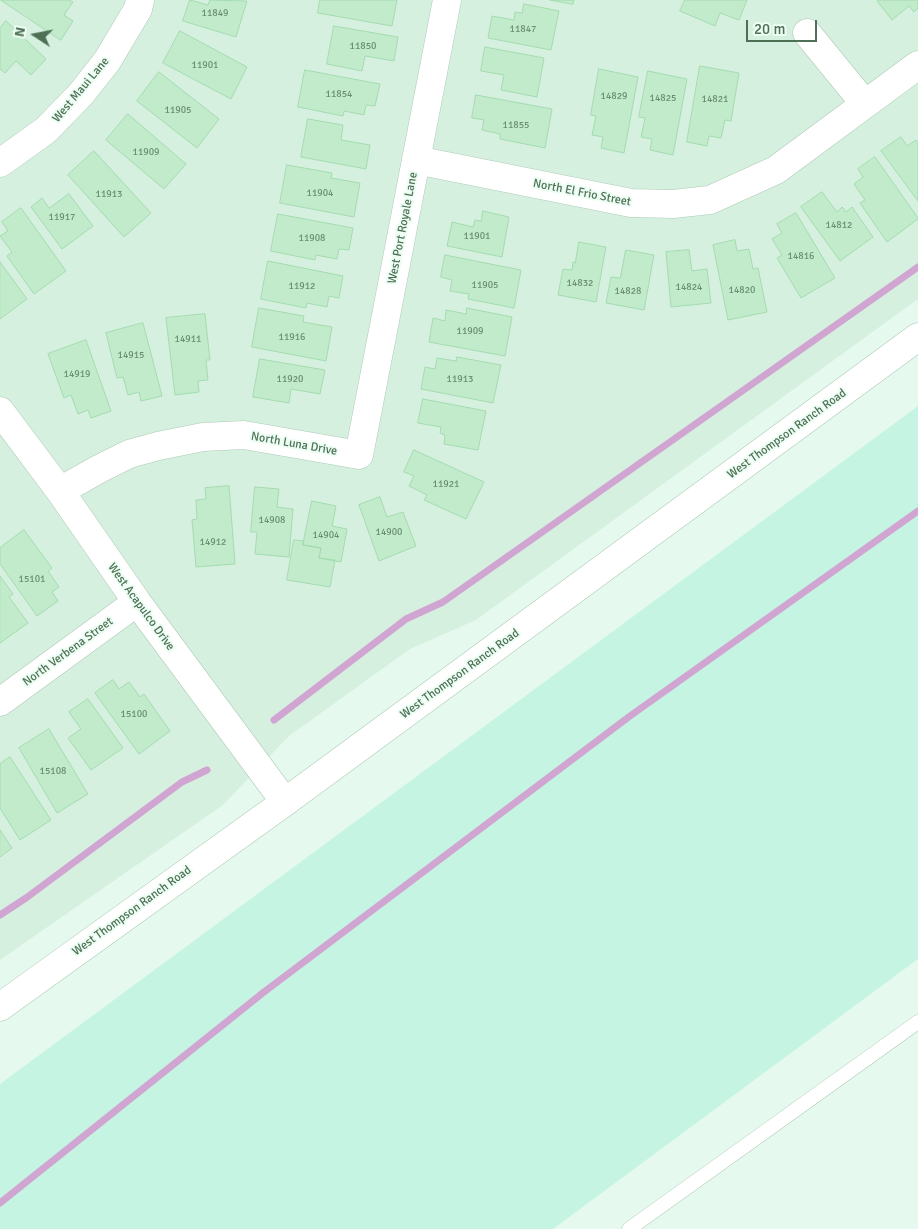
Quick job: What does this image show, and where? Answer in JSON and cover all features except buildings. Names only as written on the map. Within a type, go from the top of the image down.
[{"type":"street","name":"West Maui Lane","points":[[0,163],[46,130],[80,94],[107,61],[138,10],[140,0]]},
{"type":"street","name":"West Port Royale Lane","points":[[359,455],[447,0]]},
{"type":"street","points":[[807,33],[865,104]]},
{"type":"street","name":"North El Frio Street","points":[[416,160],[631,203],[672,204],[710,200],[776,170],[918,64]]},
{"type":"street","name":"West Thompson Ranch Road","points":[[0,1007],[285,802],[918,338]]},
{"type":"street","name":"West Acapulco Drive","points":[[0,411],[60,491],[137,602],[285,802]]},
{"type":"street","name":"North Luna Drive","points":[[60,491],[130,454],[158,446],[203,438],[244,435],[359,455]]},
{"type":"street","name":"North Verbena Street","points":[[0,702],[137,602]]},
{"type":"lane","points":[[629,1229],[918,1022]]},
{"type":"shaded area","points":[[0,0],[918,0],[918,299],[476,620],[410,649],[289,736],[223,805],[0,960]]},
{"type":"sand","points":[[918,406],[918,959],[553,1229],[0,1229],[0,1084]]},
{"type":"waterway","points":[[274,720],[406,619],[443,602],[918,267]]},
{"type":"waterway","points":[[0,1203],[264,992],[630,716],[918,511]]},
{"type":"waterway","points":[[0,915],[26,898],[182,782],[207,770]]}]
